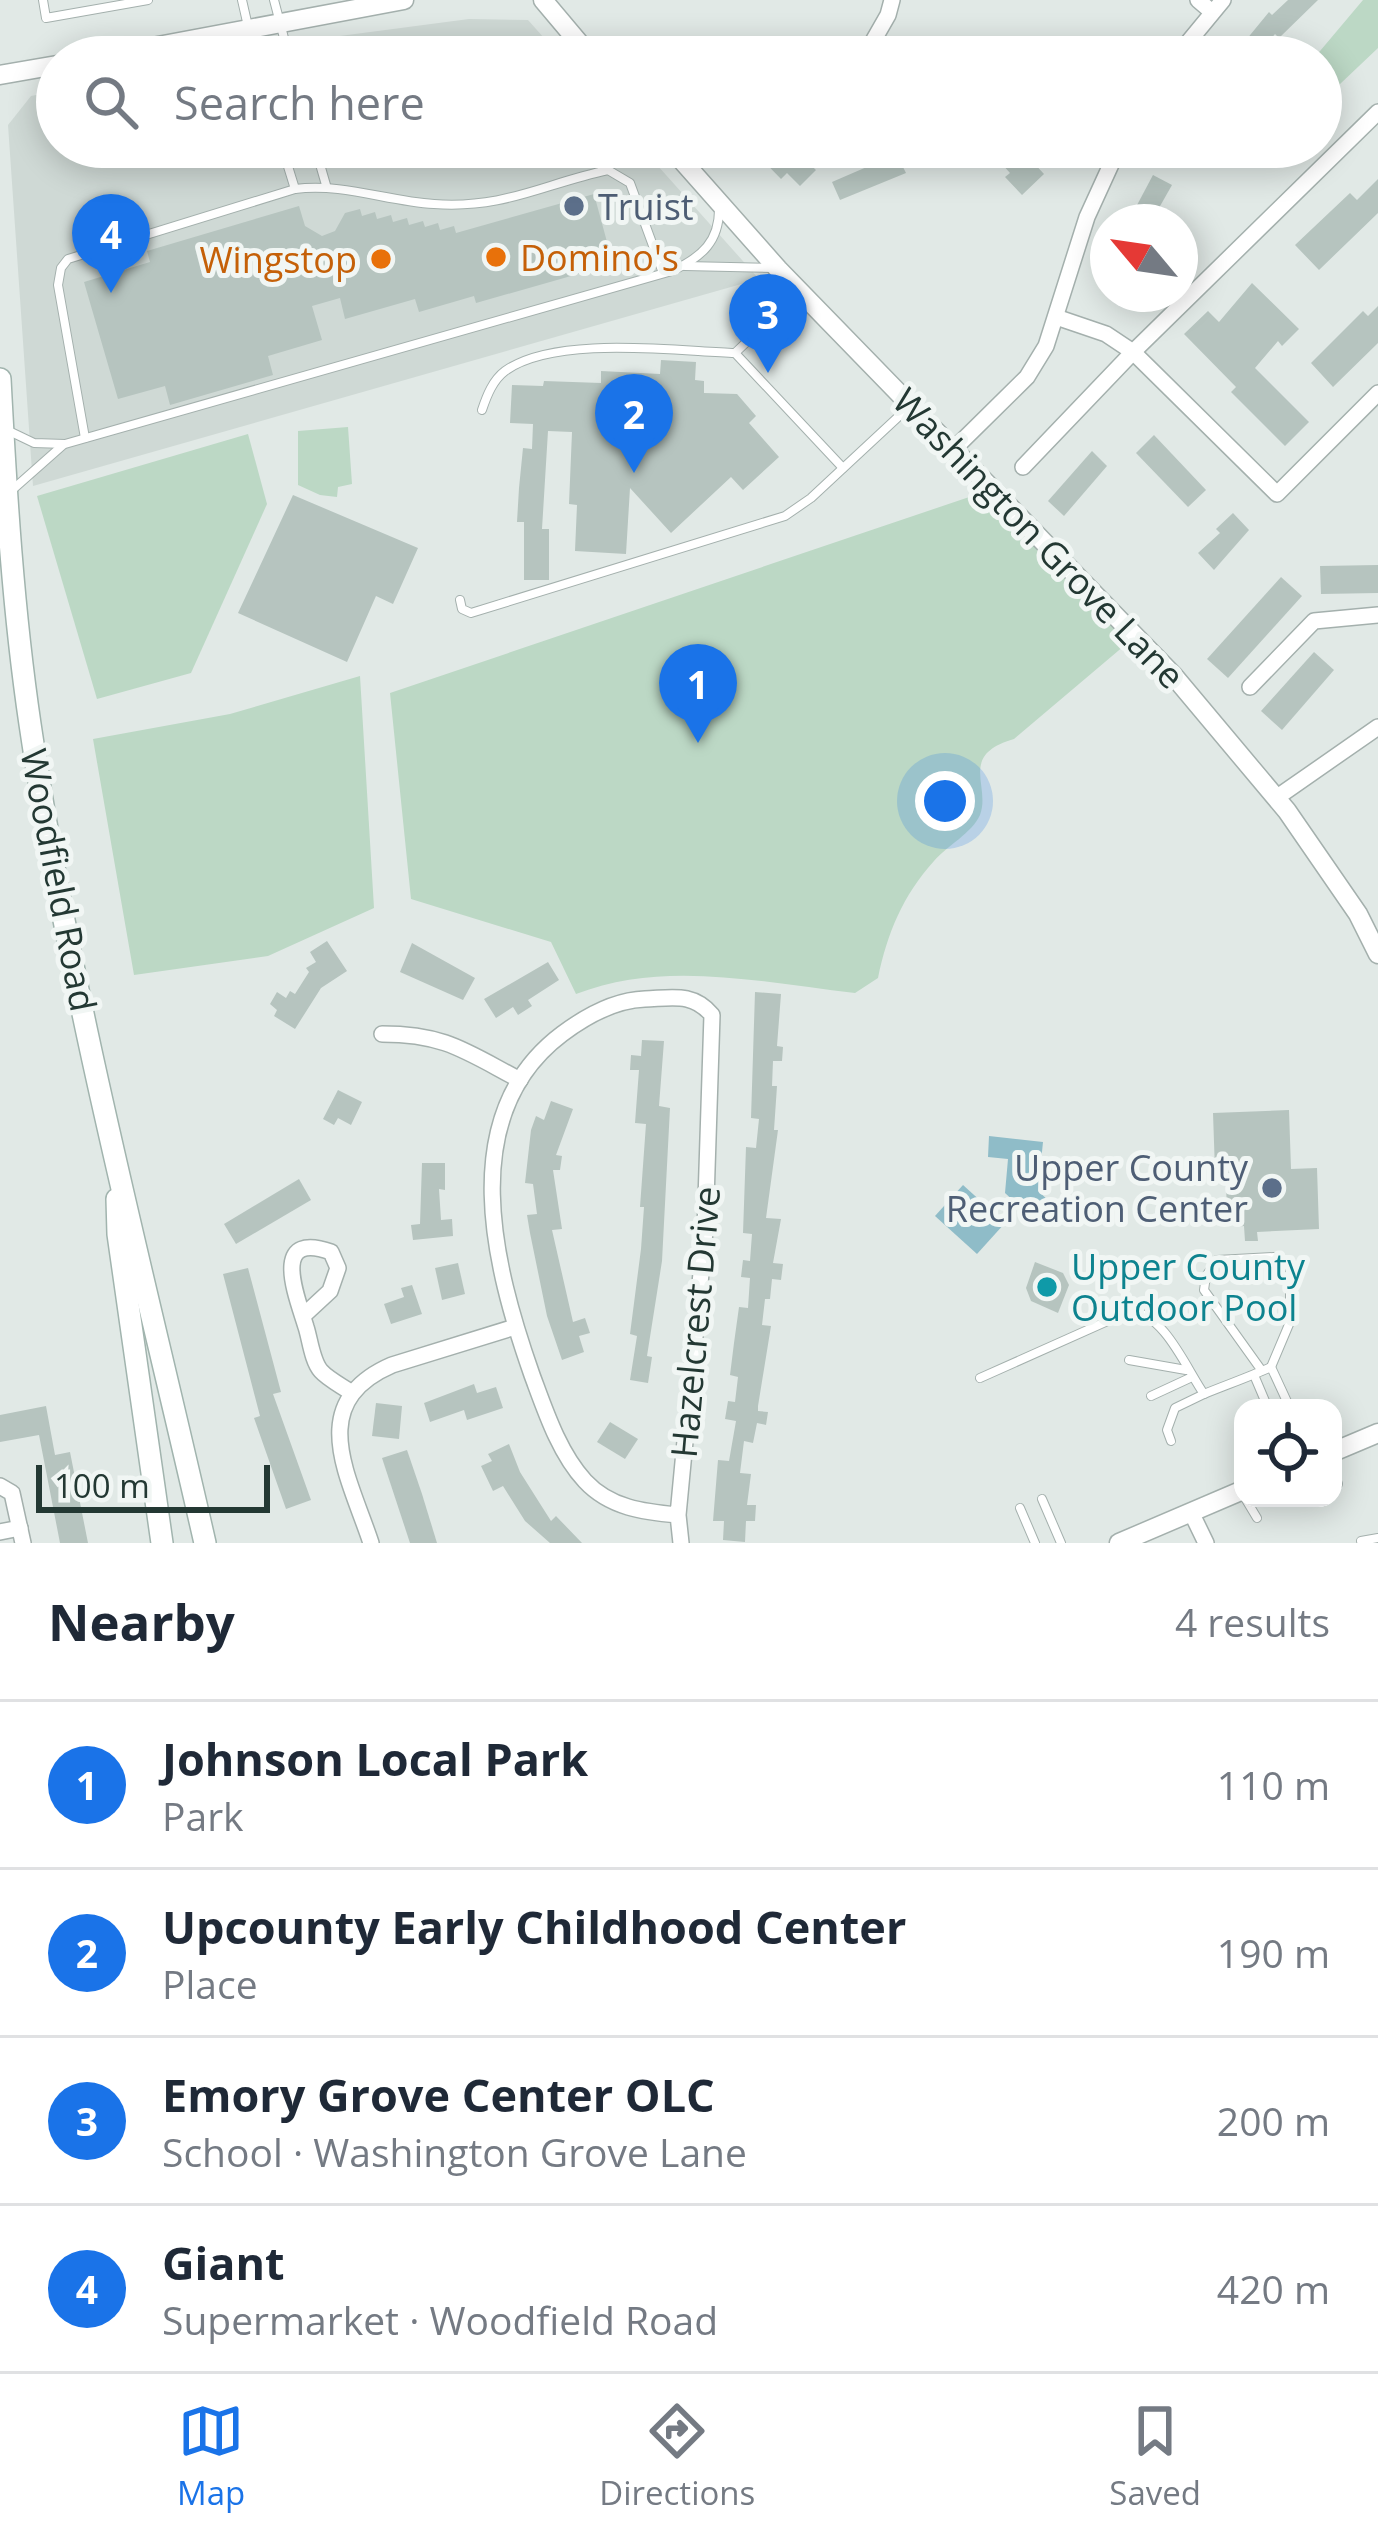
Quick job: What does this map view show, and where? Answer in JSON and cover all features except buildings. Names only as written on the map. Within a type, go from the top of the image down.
[{"type":"main road","name":"Woodfield Road","points":[[0,379],[20,649],[46,824],[116,1163],[205,1543]]},
{"type":"main road","name":"Woodfield Road","points":[[116,1163],[118,1234],[162,1543]]},
{"type":"street","points":[[214,36],[404,0]]},
{"type":"street","points":[[543,0],[573,36]]},
{"type":"street","points":[[876,36],[892,0]]},
{"type":"street","points":[[1194,36],[1218,6],[1198,0]]},
{"type":"street","points":[[0,75],[36,69]]},
{"type":"street","points":[[1342,147],[1378,112]]},
{"type":"street","name":"Washington Grove Lane","points":[[689,168],[778,269],[1173,675],[1276,798],[1358,914],[1378,954]]},
{"type":"street","points":[[955,448],[1027,376],[1046,346],[1087,217],[1109,168]]},
{"type":"street","points":[[1023,467],[1132,352],[1321,168]]},
{"type":"street","points":[[1056,316],[1106,334],[1132,352],[1277,494],[1378,393]]},
{"type":"street","points":[[1250,687],[1314,621],[1378,615]]},
{"type":"street","points":[[1276,798],[1378,727]]},
{"type":"street","name":"Hazelcrest Drive","points":[[520,1080],[543,1048],[584,1018],[630,1000],[688,997],[701,1002],[712,1015],[706,1231],[678,1515],[681,1543]]},
{"type":"street","points":[[382,1034],[424,1034],[446,1041],[520,1080],[500,1117],[490,1178],[496,1239],[515,1328],[549,1422],[585,1481],[619,1505],[678,1515]]},
{"type":"street","points":[[303,1316],[319,1369],[352,1393]]},
{"type":"street","points":[[371,1543],[338,1442],[340,1413],[352,1393],[374,1373],[392,1365],[515,1328]]},
{"type":"street","points":[[1342,1448],[1378,1433]]},
{"type":"street","points":[[0,1486],[12,1492],[22,1536],[0,1532]]},
{"type":"street","points":[[1119,1543],[1234,1496]]},
{"type":"street","points":[[1191,1513],[1206,1543]]},
{"type":"lane","points":[[43,0],[46,18],[148,0]]},
{"type":"lane","points":[[242,0],[249,36]]},
{"type":"lane","points":[[274,0],[283,36]]},
{"type":"lane","points":[[288,168],[295,189]]},
{"type":"lane","points":[[321,168],[326,185]]},
{"type":"lane","points":[[85,438],[58,285],[68,259],[295,189],[326,185],[433,204],[503,202],[608,170],[630,183],[663,274]]},
{"type":"lane","points":[[2,428],[34,442],[65,444],[663,274],[705,251],[719,224],[719,202]]},
{"type":"lane","points":[[683,266],[778,269]]},
{"type":"lane","points":[[735,353],[800,291]]},
{"type":"lane","points":[[482,410],[488,391],[503,372],[530,359],[591,348],[735,353],[843,468]]},
{"type":"lane","points":[[460,600],[462,609],[471,613],[784,516],[912,404]]},
{"type":"lane","points":[[6,496],[65,444]]},
{"type":"lane","points":[[1172,1441],[1167,1430],[1175,1408],[1262,1371],[1290,1322],[1290,1265],[1274,1257],[1217,1260],[1206,1276],[1204,1290],[1262,1371],[1283,1399]]},
{"type":"lane","points":[[980,1378],[1130,1311],[1156,1323],[1204,1394]]},
{"type":"lane","points":[[1129,1360],[1190,1374]]},
{"type":"lane","points":[[1262,1371],[1267,1399]]},
{"type":"lane","points":[[1150,1396],[1190,1374]]},
{"type":"lane","points":[[1042,1498],[1061,1543]]},
{"type":"lane","points":[[1251,1507],[1257,1518]]},
{"type":"lane","points":[[1020,1508],[1035,1543]]},
{"type":"lane","points":[[1361,1541],[1378,1538]]},
{"type":"shaded area","points":[[469,19],[528,20],[542,36],[340,36]]},
{"type":"shaded area","points":[[36,95],[36,168],[660,168],[759,279],[33,486],[8,125]]},
{"type":"green space","points":[[1363,0],[1378,0],[1378,48],[1342,82],[1342,36],[1333,36]]},
{"type":"green space","points":[[348,427],[352,484],[338,487],[337,497],[298,485],[298,431]]},
{"type":"green space","points":[[248,434],[267,504],[191,673],[97,699],[37,496]]},
{"type":"green space","points":[[984,492],[1131,640],[1014,739],[987,754],[980,772],[980,815],[913,887],[886,946],[878,978],[855,993],[679,976],[610,983],[576,994],[551,942],[411,899],[390,693]]},
{"type":"green space","points":[[360,676],[374,908],[268,956],[134,975],[93,739],[230,714]]},
{"type":"water","points":[[989,1136],[1043,1142],[1038,1191],[1048,1200],[1032,1218],[1005,1193],[1008,1159],[988,1157]]},
{"type":"water","points":[[963,1185],[1005,1223],[977,1254],[935,1216]]},
{"type":"place","name":"Truist","points":[[574,206]]},
{"type":"place","name":"Domino's","points":[[496,257]]},
{"type":"place","name":"Wingstop","points":[[381,259]]},
{"type":"place","name":"Giant","points":[[111,293]]},
{"type":"place","name":"Emory Grove Center OLC","points":[[768,373]]},
{"type":"place","name":"Upcounty Early Childhood Center","points":[[634,473]]},
{"type":"place","name":"Johnson Local Park","points":[[698,743]]},
{"type":"place","name":"Upper County Recreation Center","points":[[1272,1188]]},
{"type":"place","name":"Upper County Outdoor Pool","points":[[1047,1287]]}]
